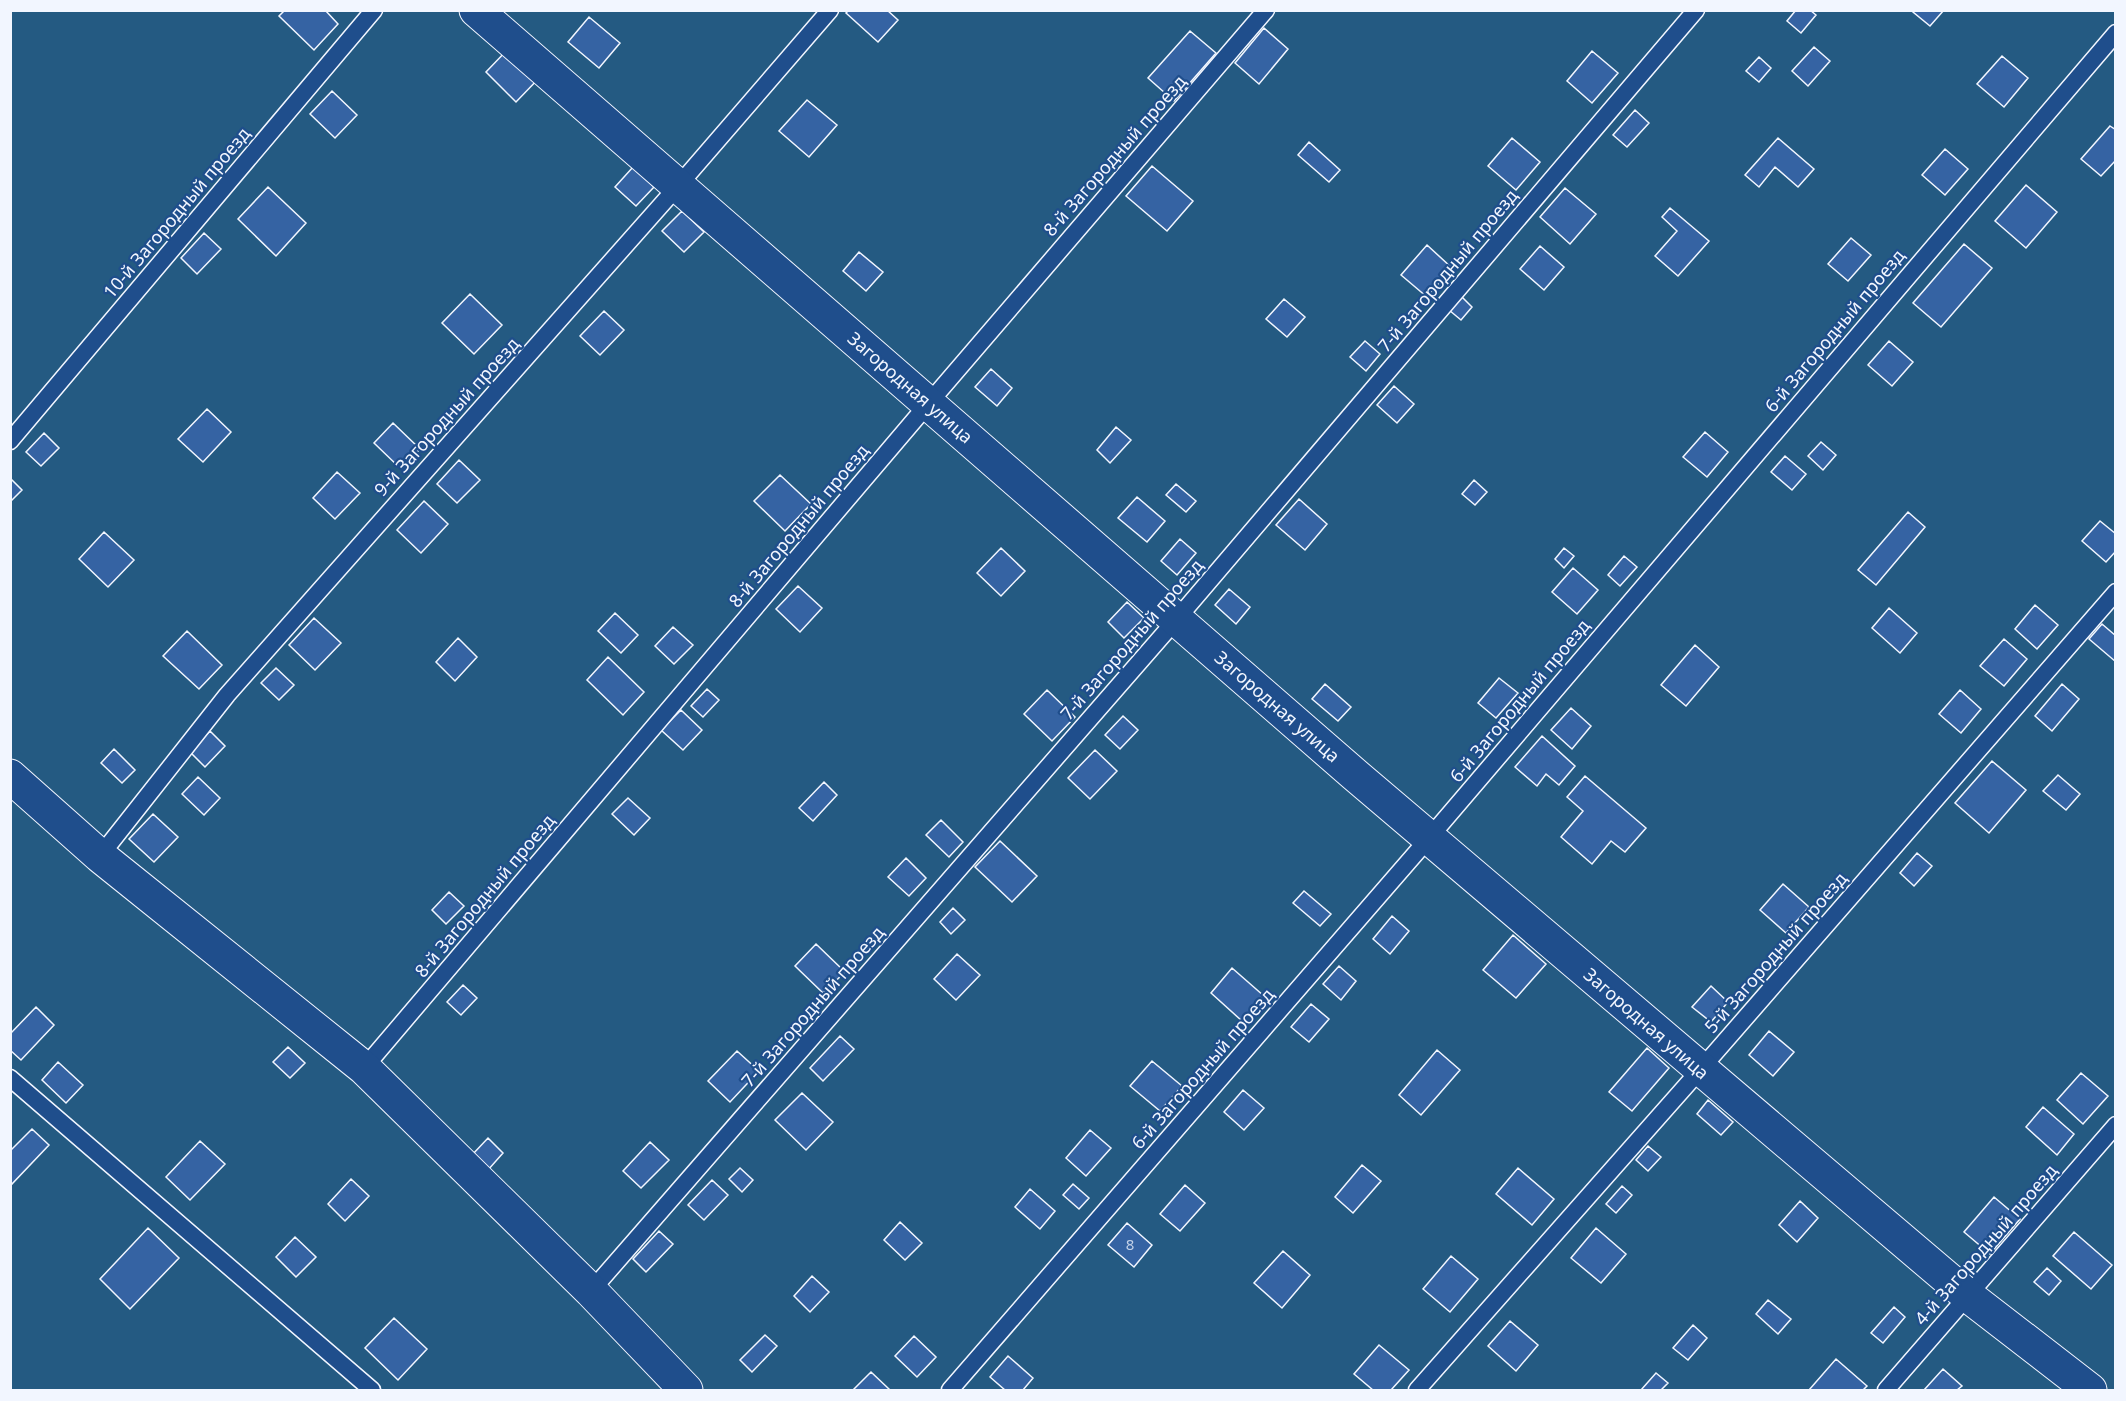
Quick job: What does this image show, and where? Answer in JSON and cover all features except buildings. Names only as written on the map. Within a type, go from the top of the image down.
[{"type":"street","name":"Загородная улица","points":[[476,10],[1176,620],[1700,1070],[1967,1295],[2090,1390]]},
{"type":"street","points":[[10,776],[100,856],[364,1068],[591,1291],[686,1390]]},
{"type":"lane","name":"10-й Загородный проезд","points":[[10,441],[374,10]]},
{"type":"lane","name":"9-й Загородный проезд","points":[[100,856],[227,695],[678,186],[830,10]]},
{"type":"lane","name":"8-й Загородный проезд","points":[[364,1068],[1266,10]]},
{"type":"lane","name":"7-й Загородный проезд","points":[[591,1291],[1176,620],[1696,10]]},
{"type":"lane","name":"6-й Загородный проезд","points":[[950,1390],[1429,838],[2115,33]]},
{"type":"lane","name":"5-й Загородный проезд","points":[[1417,1390],[1700,1070],[2115,592]]},
{"type":"lane","points":[[10,1078],[372,1390]]},
{"type":"lane","name":"4-й Загородный проезд","points":[[1886,1390],[2115,1125]]},
{"type":"shaded area","points":[[11,11],[2115,11],[2115,1390],[11,1390]]}]
